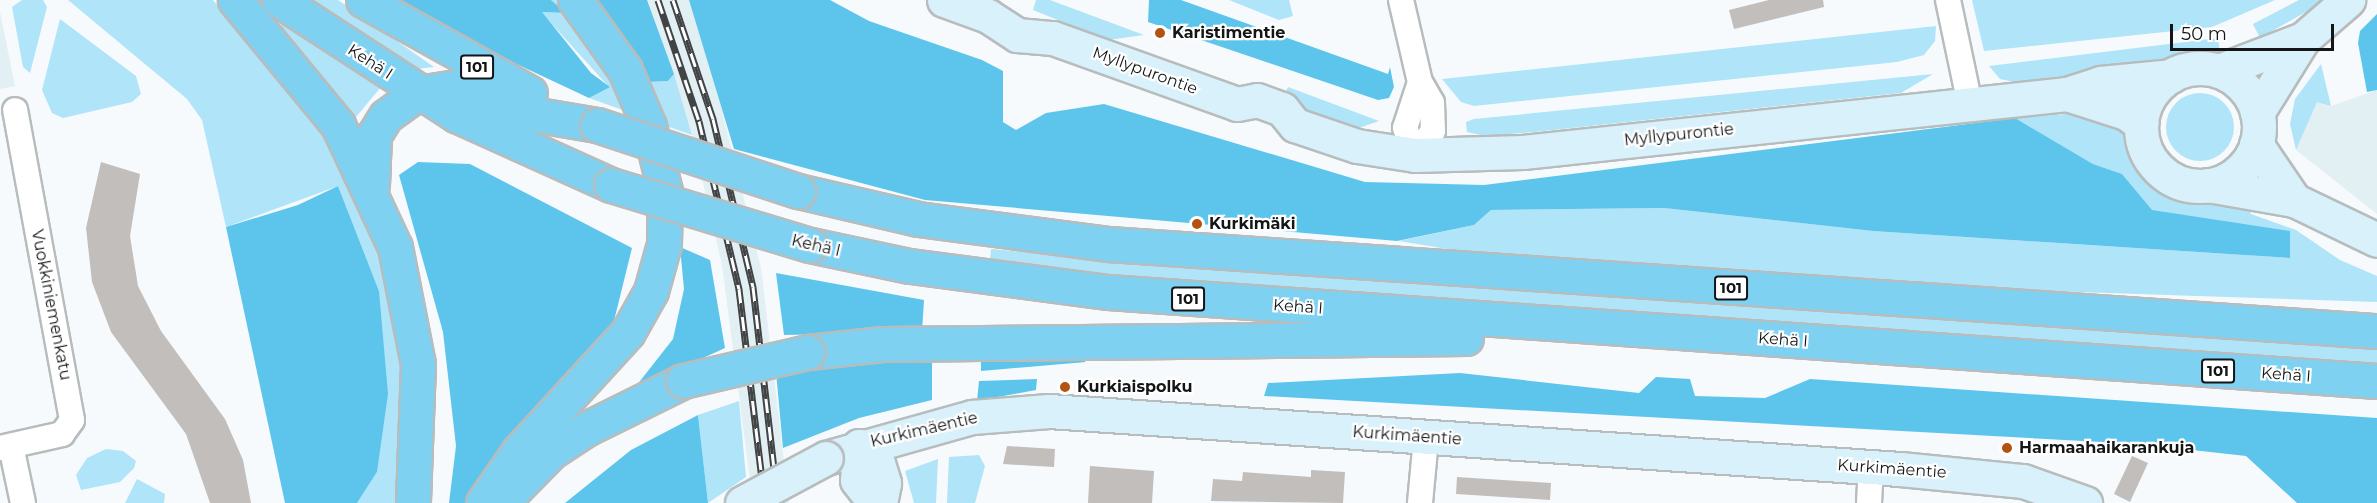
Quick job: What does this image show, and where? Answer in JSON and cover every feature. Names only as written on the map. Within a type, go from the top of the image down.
[{"type":"highway","points":[[235,0],[338,125],[373,190],[403,278],[418,364],[413,503]]},
{"type":"highway","name":"Kehä I","points":[[279,0],[418,93],[516,146],[611,185],[810,245],[910,266],[1108,292],[2377,381]]},
{"type":"highway","name":"101","points":[[363,0],[492,75],[597,125],[798,192],[918,219],[1109,244],[2377,331]]},
{"type":"highway","points":[[483,503],[519,451],[628,332],[651,291],[664,244],[665,190],[650,126],[625,70],[575,0]]},
{"type":"highway","points":[[373,190],[374,135],[386,116],[418,93],[455,87],[520,112],[597,125]]},
{"type":"highway","points":[[501,503],[551,452],[586,429],[683,381],[808,352],[883,344],[1476,338],[1568,326]]},
{"type":"street","name":"Myllypurontie","points":[[944,0],[988,16],[1008,11],[1030,18],[1053,38],[1237,104],[1249,120],[1274,129],[1295,125],[1357,146],[1415,155],[1523,152],[2067,94],[2100,83],[2171,76]]},
{"type":"street","points":[[1401,0],[1420,82],[1432,103],[1434,131],[1415,155]]},
{"type":"street","points":[[1948,0],[1970,104]]},
{"type":"street","points":[[2348,0],[2303,39],[2219,71],[2190,69],[2171,76],[2146,101],[2140,124],[2143,145],[2160,171],[2187,185],[2208,185],[2294,200],[2377,240]]},
{"type":"street","points":[[2208,185],[2238,172],[2257,129],[2303,39]]},
{"type":"street","points":[[2219,71],[2243,87],[2257,129],[2294,200]]},
{"type":"street","name":"Myllypurontie","points":[[2067,94],[2126,113],[2140,124]]},
{"type":"street","name":"Vuokkiniemenkatu","points":[[6,447],[62,434],[72,420],[15,110]]},
{"type":"street","name":"Kurkimäentie","points":[[742,503],[826,458],[859,446],[972,417],[1049,411],[1871,467],[2023,481],[2085,503]]},
{"type":"street","points":[[1420,503],[1426,438]]},
{"type":"street","points":[[859,446],[857,480],[875,503]]},
{"type":"street","points":[[859,446],[878,463],[884,483],[880,503]]},
{"type":"street","points":[[6,447],[23,503]]},
{"type":"street","points":[[1869,503],[1871,467]]},
{"type":"shaded area","points":[[22,0],[43,0],[47,7],[30,73],[23,67],[12,7]]},
{"type":"shaded area","points":[[68,0],[213,0],[321,128],[348,171],[375,231],[406,367],[397,503],[357,503],[377,472],[379,291],[338,186],[226,227],[202,120],[187,99]]},
{"type":"shaded area","points":[[301,0],[338,0],[434,67],[406,70]]},
{"type":"shaded area","points":[[395,0],[551,0],[566,13],[542,12],[591,73],[610,87],[589,98],[450,33]]},
{"type":"shaded area","points":[[551,0],[561,0],[634,114],[589,98],[609,87],[541,12],[565,13]]},
{"type":"shaded area","points":[[597,0],[647,0],[674,74],[668,81],[648,82]]},
{"type":"shaded area","points":[[647,0],[689,0],[711,66],[761,268],[789,503],[753,503],[722,265],[691,131]]},
{"type":"shaded area","points":[[689,0],[830,0],[869,21],[982,60],[1003,71],[1003,122],[1016,130],[1046,113],[1104,104],[1365,182],[1484,185],[2015,118],[2093,164],[2122,174],[2152,210],[2290,231],[2290,258],[1873,231],[1664,208],[1491,210],[1474,225],[1397,241],[925,200],[734,149]]},
{"type":"shaded area","points":[[1036,0],[1050,0],[1144,35],[1108,40],[1033,10]]},
{"type":"shaded area","points":[[1149,0],[1181,0],[1388,74],[1390,67],[1394,87],[1389,98],[1378,100],[1148,22]]},
{"type":"shaded area","points":[[1229,0],[1289,0],[1293,16],[1279,20]]},
{"type":"shaded area","points":[[1972,0],[2275,0],[2212,27],[1984,51]]},
{"type":"shaded area","points":[[2299,0],[2327,0],[2260,38],[2253,24]]},
{"type":"shaded area","points":[[0,12],[15,86],[0,89]]},
{"type":"shaded area","points":[[2377,14],[2377,90],[2367,92],[2358,43],[2360,31]]},
{"type":"shaded area","points":[[60,19],[136,76],[141,94],[132,102],[63,118],[52,113],[42,90]]},
{"type":"shaded area","points":[[283,22],[381,87],[351,123],[279,29]]},
{"type":"shaded area","points":[[1936,26],[1935,41],[1924,55],[1897,62],[1474,106],[1461,102],[1442,79]]},
{"type":"shaded area","points":[[2218,38],[2220,53],[2185,61],[2014,82],[2000,79],[1989,66]]},
{"type":"shaded area","points":[[2321,64],[2331,106],[2317,102],[2296,150],[2290,124],[2295,99]]},
{"type":"shaded area","points":[[674,74],[692,135],[663,125],[648,82],[668,81]]},
{"type":"shaded area","points":[[1933,74],[1901,93],[1534,132],[1485,136],[1467,132],[1466,122],[1474,119]]},
{"type":"shaded area","points":[[1288,87],[1379,121],[1356,129],[1281,102]]},
{"type":"shaded area","points":[[2377,90],[2377,214],[2296,150],[2317,101],[2331,106]]},
{"type":"shaded area","points":[[2200,93],[2213,96],[2224,103],[2231,114],[2234,127],[2231,140],[2224,151],[2213,158],[2200,161],[2187,158],[2176,151],[2169,140],[2166,127],[2169,114],[2176,103],[2187,96]]},
{"type":"shaded area","points":[[2091,112],[2107,117],[2129,135],[2145,170],[2166,187],[2248,203],[2251,214],[2296,230],[2340,260],[2377,276],[2377,302],[1953,288],[1507,259],[1399,241],[1474,225],[1491,210],[1664,208],[1873,231],[2290,258],[2151,210],[2122,174],[2093,164],[2015,118]]},
{"type":"shaded area","points":[[418,162],[470,164],[632,248],[610,337],[503,453],[466,503],[449,503],[456,446],[443,332],[399,175]]},
{"type":"shaded area","points":[[338,186],[379,291],[388,394],[377,472],[357,503],[285,503],[226,227],[298,205]]},
{"type":"shaded area","points":[[680,247],[710,260],[725,348],[633,390],[673,339],[684,289]]},
{"type":"shaded area","points":[[991,249],[1195,268],[2377,349],[2377,369],[1115,278],[990,260]]},
{"type":"shaded area","points":[[776,273],[924,300],[922,332],[784,335]]},
{"type":"shaded area","points":[[981,357],[1081,359],[1086,362],[981,371]]},
{"type":"shaded area","points":[[932,359],[932,400],[859,418],[783,448],[776,372]]},
{"type":"shaded area","points":[[1460,373],[1639,393],[1656,377],[1690,379],[1695,396],[1765,398],[1810,379],[2377,418],[2377,503],[2297,503],[2246,456],[2138,444],[1264,396],[1268,383]]},
{"type":"shaded area","points":[[1037,379],[1036,390],[977,401],[979,381]]},
{"type":"shaded area","points":[[739,401],[746,477],[708,503],[698,415]]},
{"type":"shaded area","points":[[698,415],[708,503],[565,503],[631,450]]},
{"type":"shaded area","points":[[106,449],[123,451],[136,461],[134,468],[120,482],[81,490],[76,475],[87,458]]},
{"type":"shaded area","points":[[979,455],[985,466],[975,503],[947,503],[949,457]]},
{"type":"shaded area","points":[[938,459],[936,503],[914,503],[905,471]]},
{"type":"shaded area","points":[[137,479],[165,494],[164,503],[125,503]]},
{"type":"building","points":[[1769,0],[1823,0],[1824,7],[1734,29],[1729,10]]},
{"type":"building","points":[[101,162],[140,174],[130,236],[138,286],[161,331],[225,419],[243,460],[251,503],[210,503],[186,434],[111,332],[92,282],[86,228]]},
{"type":"building","points":[[1007,446],[1055,449],[1054,467],[1003,464]]},
{"type":"building","points":[[2132,456],[2148,463],[2130,502],[2114,494]]},
{"type":"building","points":[[1090,466],[1154,471],[1152,503],[1088,503]]},
{"type":"building","points":[[1311,470],[1345,472],[1343,503],[1211,501],[1213,479],[1242,481],[1243,472],[1311,477]]},
{"type":"building","points":[[1457,477],[1551,483],[1550,500],[1456,494]]},
{"type":"railway","points":[[658,0],[699,121],[739,289],[765,503]]},
{"type":"railway","points":[[673,0],[713,119],[753,287],[778,503]]},
{"type":"place","name":"Karistimentie","points":[[1160,33]]},
{"type":"place","name":"Kurkimäki","points":[[1197,224]]},
{"type":"place","name":"Kurkiaispolku","points":[[1065,387]]},
{"type":"place","name":"Harmaahaikarankuja","points":[[2007,448]]}]
